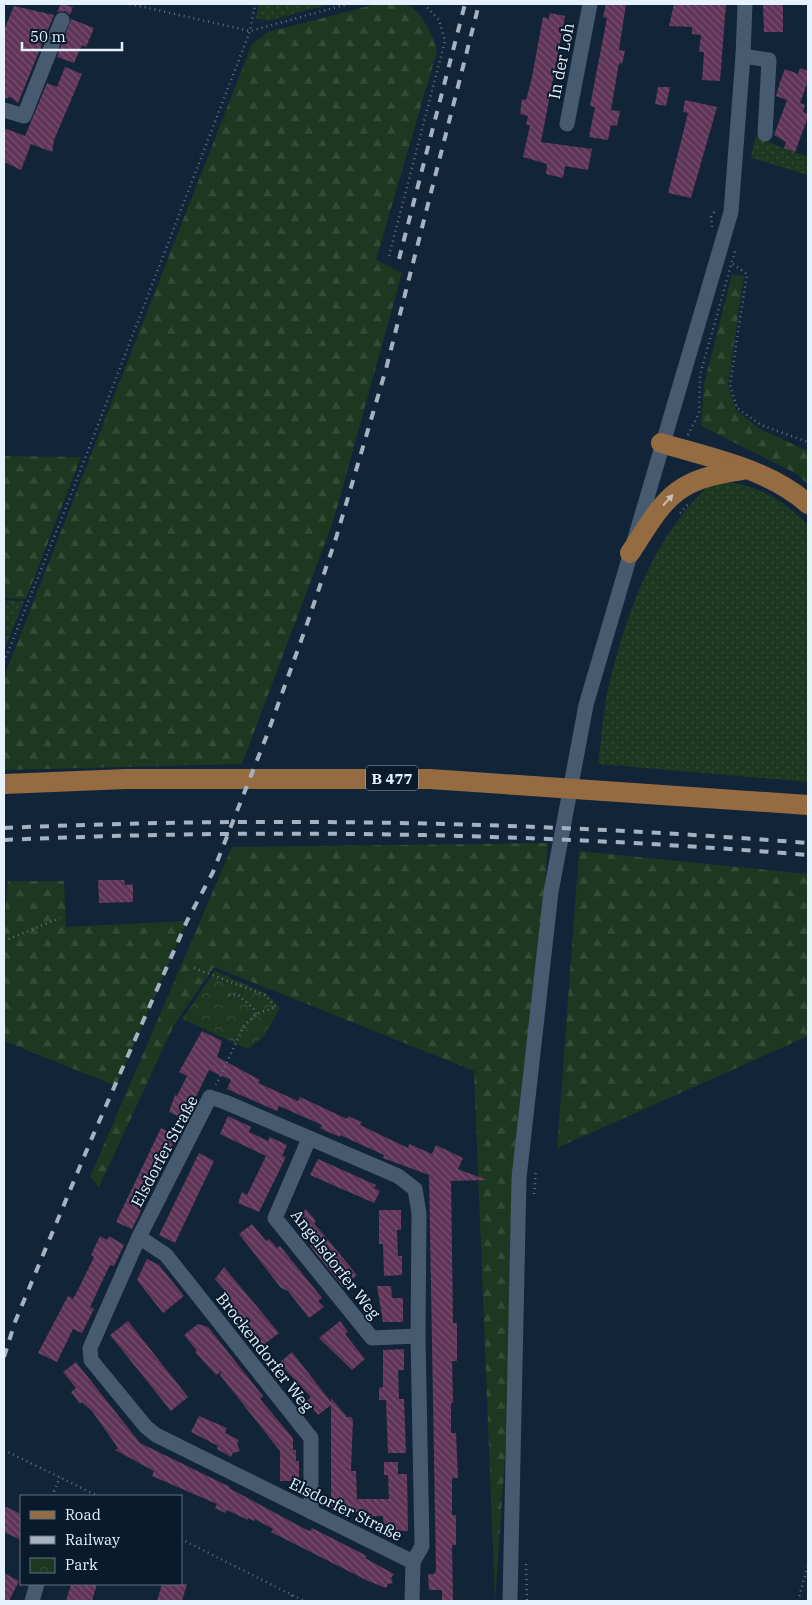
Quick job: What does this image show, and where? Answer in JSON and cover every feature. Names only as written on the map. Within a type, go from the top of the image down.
[{"type":"main road","points":[[662,443],[784,485],[808,504]]},
{"type":"main road","points":[[630,553],[654,516],[670,496],[682,487],[701,478],[744,470]]},
{"type":"main road","name":"B 477","points":[[4,784],[126,779],[274,777],[430,779],[808,805]]},
{"type":"street","name":"In der Loh","points":[[567,124],[590,4]]},
{"type":"street","points":[[510,1601],[519,1178],[552,892],[586,705],[731,212],[745,4]]},
{"type":"street","points":[[4,110],[24,116],[62,20]]},
{"type":"street","points":[[743,56],[769,60],[765,134]]},
{"type":"street","name":"Elsdorfer Straße","points":[[412,1601],[413,1562],[422,1546],[418,1336],[419,1213],[415,1189],[398,1176],[210,1097],[139,1237],[90,1348],[91,1360],[146,1427],[156,1435],[413,1562]]},
{"type":"street","name":"Angelsdorfer Weg","points":[[309,1139],[275,1218],[372,1338],[418,1336]]},
{"type":"street","name":"Brockendorfer Weg","points":[[139,1237],[166,1255],[311,1438],[311,1512]]},
{"type":"street","points":[[32,1601],[37,1585]]},
{"type":"path","points":[[130,4],[250,31],[348,4]]},
{"type":"path","points":[[4,662],[67,505],[250,31],[256,4]]},
{"type":"path","points":[[389,256],[442,61],[445,41],[439,20],[424,4]]},
{"type":"path","points":[[718,253],[747,274],[730,385],[737,408],[761,425],[808,442]]},
{"type":"path","points":[[676,516],[687,508],[690,501],[682,487]]},
{"type":"path","points":[[4,941],[60,918]]},
{"type":"path","points":[[194,968],[265,995],[276,1007],[256,1014],[244,1026],[210,1097]]},
{"type":"path","points":[[229,995],[237,994],[256,1014]]},
{"type":"path","points":[[534,1197],[536,1168]]},
{"type":"path","points":[[4,1450],[96,1495]]},
{"type":"path","points":[[52,1495],[60,1477]]},
{"type":"path","points":[[182,1540],[304,1601]]},
{"type":"path","points":[[526,1562],[527,1601]]},
{"type":"path","points":[[798,1601],[808,1565]]},
{"type":"path","points":[[290,1601],[292,1595]]},
{"type":"green space","points":[[401,3],[410,6],[421,16],[433,38],[437,51],[376,260],[402,273],[333,522],[242,764],[4,770],[4,677],[252,44],[268,32],[377,4]]},
{"type":"green space","points":[[259,4],[330,4],[268,21],[256,18]]},
{"type":"green space","points":[[755,137],[808,157],[808,175],[751,158]]},
{"type":"green space","points":[[732,274],[744,276],[728,385],[736,410],[760,429],[808,451],[808,484],[795,473],[701,426],[704,384]]},
{"type":"green space","points":[[4,456],[81,457],[26,599],[4,598]]},
{"type":"green space","points":[[715,481],[755,488],[766,493],[798,515],[808,525],[808,782],[598,764],[608,691],[617,654],[635,599],[661,546],[677,522],[695,500]]},
{"type":"green space","points":[[4,600],[24,601],[4,651]]},
{"type":"green space","points":[[548,843],[495,1601],[474,1071],[214,967],[174,1025],[99,1187],[90,1177],[232,847]]},
{"type":"green space","points":[[579,851],[808,874],[808,1036],[557,1148]]},
{"type":"green space","points":[[8,881],[64,881],[66,927],[187,921],[116,1086],[4,1041],[4,923]]},
{"type":"green space","points":[[215,971],[266,993],[280,1008],[264,1036],[248,1049],[182,1019]]},
{"type":"building","points":[[61,4],[73,7],[70,15],[65,11],[57,12]]},
{"type":"building","points":[[606,4],[626,4],[619,50],[625,51],[622,64],[619,63],[611,110],[620,111],[617,126],[611,125],[608,140],[589,137],[595,107],[590,106],[607,18],[603,17]]},
{"type":"building","points":[[674,4],[726,4],[720,81],[702,80],[704,52],[699,52],[701,35],[692,34],[692,27],[669,26]]},
{"type":"building","points":[[763,4],[783,4],[783,32],[764,32]]},
{"type":"building","points":[[14,6],[54,15],[18,103],[10,97],[4,99],[4,30]]},
{"type":"building","points":[[550,13],[565,16],[541,142],[592,149],[588,170],[565,166],[563,178],[546,174],[547,164],[523,157],[530,125],[526,125],[528,116],[520,114],[522,99],[526,100],[532,77],[543,17],[549,19]]},
{"type":"building","points":[[71,19],[94,28],[86,47],[82,45],[74,63],[57,57]]},
{"type":"building","points":[[65,67],[82,74],[54,140],[52,152],[31,144],[21,170],[4,162],[4,128],[25,136],[47,83],[57,87]]},
{"type":"building","points":[[800,68],[808,71],[808,81],[800,103],[805,105],[803,112],[808,114],[808,117],[795,152],[784,148],[786,142],[774,135],[787,100],[776,96],[785,69],[798,74]]},
{"type":"building","points":[[658,87],[670,87],[666,106],[655,104]]},
{"type":"building","points":[[685,100],[717,107],[691,198],[668,193],[688,113],[683,112]]},
{"type":"building","points":[[98,880],[124,880],[125,885],[133,884],[133,902],[99,903]]},
{"type":"building","points":[[202,1031],[222,1041],[217,1057],[260,1080],[258,1083],[298,1101],[300,1097],[347,1119],[348,1116],[362,1122],[360,1125],[408,1148],[409,1144],[432,1154],[436,1145],[463,1158],[458,1169],[487,1180],[451,1181],[453,1323],[457,1323],[457,1361],[452,1361],[453,1403],[451,1403],[451,1433],[456,1433],[458,1478],[452,1478],[452,1515],[456,1515],[456,1545],[452,1545],[453,1601],[442,1601],[442,1590],[429,1590],[428,1574],[434,1574],[436,1570],[429,1175],[383,1158],[384,1155],[340,1135],[340,1137],[326,1131],[320,1128],[322,1125],[279,1106],[277,1111],[227,1089],[231,1080],[209,1070],[185,1119],[169,1112],[175,1095],[177,1096],[187,1076],[179,1072]]},
{"type":"building","points":[[228,1116],[251,1127],[249,1132],[268,1141],[270,1137],[287,1145],[282,1156],[286,1157],[259,1212],[238,1203],[242,1192],[247,1195],[266,1156],[220,1134]]},
{"type":"building","points":[[161,1128],[177,1136],[132,1229],[116,1222]]},
{"type":"building","points":[[199,1153],[214,1161],[175,1243],[159,1235]]},
{"type":"building","points":[[318,1159],[376,1185],[374,1188],[380,1191],[374,1203],[310,1175]]},
{"type":"building","points":[[306,1209],[316,1221],[314,1223],[357,1275],[343,1287],[310,1246],[313,1244],[294,1221]]},
{"type":"building","points":[[379,1210],[401,1210],[401,1230],[397,1230],[398,1256],[402,1256],[402,1275],[384,1276],[383,1244],[379,1244]]},
{"type":"building","points":[[252,1224],[266,1241],[269,1239],[277,1248],[280,1246],[322,1298],[318,1301],[324,1307],[309,1318],[288,1291],[281,1288],[239,1234]]},
{"type":"building","points":[[100,1236],[107,1240],[109,1236],[124,1245],[114,1266],[110,1265],[90,1307],[94,1309],[82,1333],[73,1329],[57,1362],[38,1353],[68,1296],[73,1299],[78,1290],[94,1257],[91,1255]]},
{"type":"building","points":[[147,1259],[159,1265],[184,1296],[163,1313],[137,1280]]},
{"type":"building","points":[[224,1267],[279,1333],[263,1345],[224,1297],[228,1294],[215,1279]]},
{"type":"building","points":[[377,1286],[391,1286],[392,1298],[403,1298],[403,1322],[383,1322]]},
{"type":"building","points":[[128,1321],[188,1397],[171,1411],[110,1335]]},
{"type":"building","points":[[340,1321],[348,1332],[345,1334],[365,1359],[352,1370],[319,1338]]},
{"type":"building","points":[[198,1324],[208,1327],[263,1396],[260,1399],[293,1438],[293,1450],[296,1450],[296,1461],[299,1461],[299,1481],[280,1481],[280,1451],[220,1375],[222,1371],[216,1375],[195,1352],[197,1351],[184,1335]]},
{"type":"building","points":[[404,1349],[404,1370],[398,1370],[399,1399],[404,1399],[406,1453],[388,1453],[386,1400],[379,1400],[379,1388],[383,1387],[383,1350]]},
{"type":"building","points":[[292,1352],[331,1402],[331,1398],[347,1417],[351,1417],[353,1420],[351,1471],[356,1471],[357,1499],[389,1499],[388,1475],[384,1475],[384,1462],[398,1462],[398,1474],[407,1474],[408,1531],[394,1531],[394,1539],[384,1537],[383,1516],[357,1517],[357,1512],[344,1512],[344,1507],[331,1507],[331,1405],[318,1415],[307,1401],[311,1397],[279,1363]]},
{"type":"building","points":[[76,1362],[140,1443],[230,1487],[305,1529],[310,1531],[312,1528],[367,1556],[365,1558],[394,1574],[391,1578],[393,1583],[388,1584],[386,1588],[368,1581],[271,1532],[273,1529],[255,1519],[254,1521],[248,1518],[248,1520],[227,1510],[225,1513],[215,1508],[217,1504],[152,1476],[154,1471],[115,1450],[118,1448],[92,1411],[82,1402],[80,1404],[71,1392],[76,1388],[63,1372]]},
{"type":"building","points":[[199,1416],[227,1428],[225,1433],[239,1440],[237,1444],[240,1451],[233,1453],[231,1457],[217,1449],[218,1446],[191,1432]]},
{"type":"building","points":[[4,1506],[20,1514],[20,1540],[4,1532]]},
{"type":"building","points":[[4,1573],[19,1581],[9,1601],[4,1601]]},
{"type":"building","points":[[187,1584],[182,1601],[157,1601],[162,1585]]},
{"type":"building","points":[[71,1585],[97,1585],[92,1601],[66,1601]]},
{"type":"railway","points":[[399,259],[465,4]]},
{"type":"railway","points":[[4,1357],[15,1322],[91,1140],[187,921],[213,872],[267,735],[306,627],[336,538],[386,369],[479,4]]},
{"type":"railway","points":[[4,828],[205,822],[406,823],[607,830],[808,843]]},
{"type":"railway","points":[[4,840],[205,834],[406,835],[507,837],[808,855]]}]
